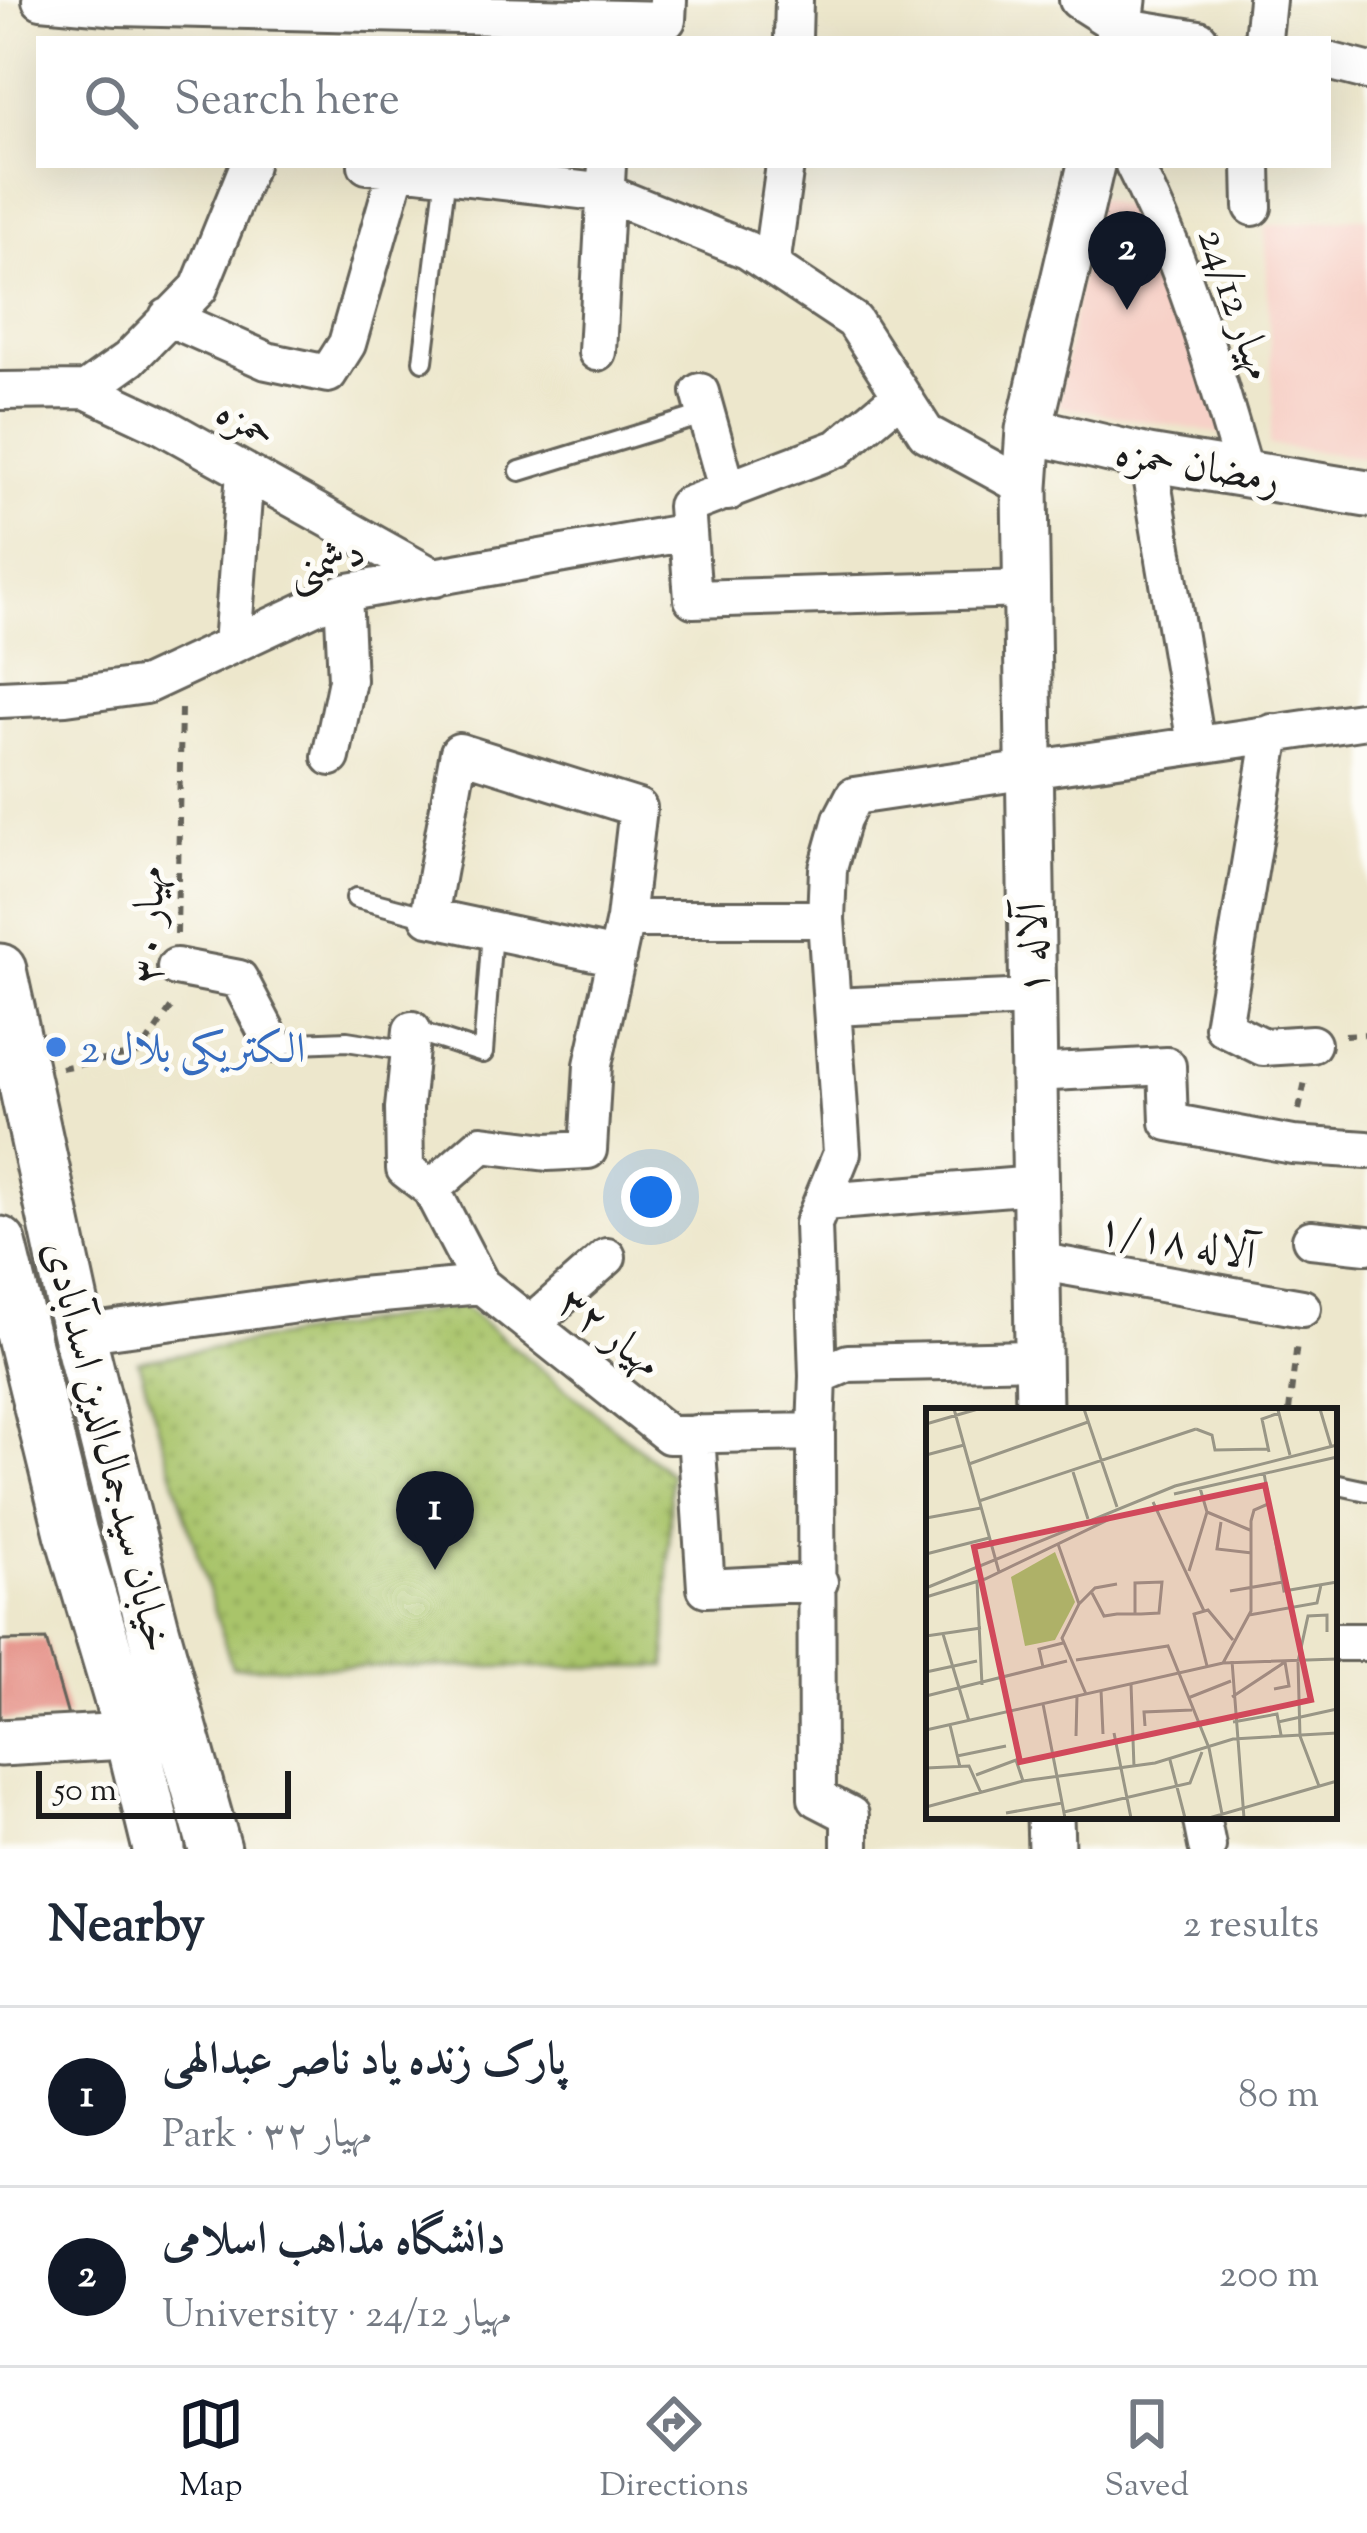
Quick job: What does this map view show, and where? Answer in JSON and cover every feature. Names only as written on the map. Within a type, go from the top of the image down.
[{"type":"main road","name":"خیابان سیدجمال‌الدین اسدآبادی","points":[[0,970],[79,1334],[215,1849]]},
{"type":"main road","name":"خیابان سیدجمال‌الدین اسدآبادی","points":[[0,1244],[71,1533],[159,1849]]},
{"type":"street","points":[[41,0],[117,23],[614,29],[668,10]]},
{"type":"street","points":[[793,36],[794,0]]},
{"type":"street","points":[[1078,0],[1120,22],[1185,36]]},
{"type":"street","points":[[1263,36],[1267,0]]},
{"type":"street","points":[[1331,62],[1367,70]]},
{"type":"street","points":[[86,390],[129,359],[200,288],[248,168]]},
{"type":"street","points":[[168,317],[267,361],[328,374],[347,344],[382,168]]},
{"type":"street","points":[[391,168],[606,179],[748,250],[854,321],[926,433],[1025,487]]},
{"type":"street","points":[[771,266],[785,168]]},
{"type":"street","name":"آلاله ۱","points":[[1039,1408],[1025,487],[1029,430],[1090,168]]},
{"type":"street","name":"مهیار 24/12","points":[[1136,168],[1166,228],[1209,350],[1245,474]]},
{"type":"street","points":[[1252,168],[1253,207]]},
{"type":"street","points":[[597,352],[606,179]]},
{"type":"street","name":"حمزه","points":[[0,391],[86,390],[163,426],[435,578]]},
{"type":"street","points":[[902,395],[838,448],[686,506],[693,599],[1026,589]]},
{"type":"street","points":[[703,404],[728,492]]},
{"type":"street","name":"رمضان حمزه","points":[[1029,430],[1148,458],[1367,494]]},
{"type":"street","points":[[1148,458],[1196,744]]},
{"type":"street","points":[[232,644],[245,472]]},
{"type":"street","name":"دشمنی","points":[[0,698],[66,696],[146,685],[343,593],[688,532]]},
{"type":"street","points":[[331,757],[347,680],[343,593]]},
{"type":"street","points":[[850,1849],[850,1815],[817,1798],[818,1376],[813,1224],[842,1153],[826,919],[828,869],[842,819],[854,796],[1367,720]]},
{"type":"street","points":[[1272,733],[1223,1028],[1263,1047],[1312,1044]]},
{"type":"street","points":[[431,1189],[482,1144],[547,1152],[588,1150],[593,1065],[617,957],[625,919],[638,808],[459,752],[429,917],[617,957]]},
{"type":"street","points":[[625,919],[826,919]]},
{"type":"street","points":[[176,968],[239,979],[272,1044]]},
{"type":"street","points":[[832,1007],[1033,998]]},
{"type":"street","points":[[79,1334],[349,1297],[481,1286],[431,1189],[405,1169],[404,1108],[411,1040]]},
{"type":"street","points":[[1034,1072],[1167,1066],[1169,1122],[1293,1145],[1367,1150]]},
{"type":"street","points":[[824,1202],[1035,1185]]},
{"type":"street","points":[[1311,1239],[1367,1245]]},
{"type":"street","points":[[531,1324],[607,1257]]},
{"type":"street","name":"آلاله ۱/۱۸","points":[[1036,1261],[1302,1308]]},
{"type":"street","name":"مهیار ۳۲","points":[[481,1286],[669,1435],[816,1432]]},
{"type":"street","points":[[818,1376],[848,1363],[1037,1359]]},
{"type":"street","points":[[696,1434],[706,1588],[819,1582]]},
{"type":"street","points":[[0,1743],[183,1732]]},
{"type":"street","points":[[1050,1819],[1051,1849]]},
{"type":"lane","points":[[423,361],[446,174]]},
{"type":"lane","points":[[520,471],[703,404]]},
{"type":"lane","points":[[356,898],[429,917]]},
{"type":"lane","points":[[272,1044],[411,1040],[483,1053],[492,931]]},
{"type":"lane","points":[[1337,1485],[1367,1490]]},
{"type":"path","name":"مهیار ۳۰","points":[[23,1076],[140,1053],[175,1005],[182,668]]},
{"type":"path","points":[[1293,1145],[1312,1044],[1367,1034]]},
{"type":"path","points":[[1288,1408],[1302,1308]]},
{"type":"shaded area","points":[[1094,197],[1145,213],[1223,434],[1058,406]]},
{"type":"shaded area","points":[[1367,217],[1367,458],[1269,445],[1273,409],[1265,226]]},
{"type":"green space","points":[[463,1306],[671,1474],[666,1667],[232,1667],[138,1361]]},
{"type":"building","points":[[46,1640],[68,1716],[0,1720],[0,1641]]},
{"type":"place","name":"دانشگاه مذاهب اسلامی","points":[[1127,310]]},
{"type":"place","name":"الکتریکی بلال 2","points":[[56,1047]]},
{"type":"place","name":"پارک زنده یاد ناصر عبدالهی","points":[[435,1570]]}]
